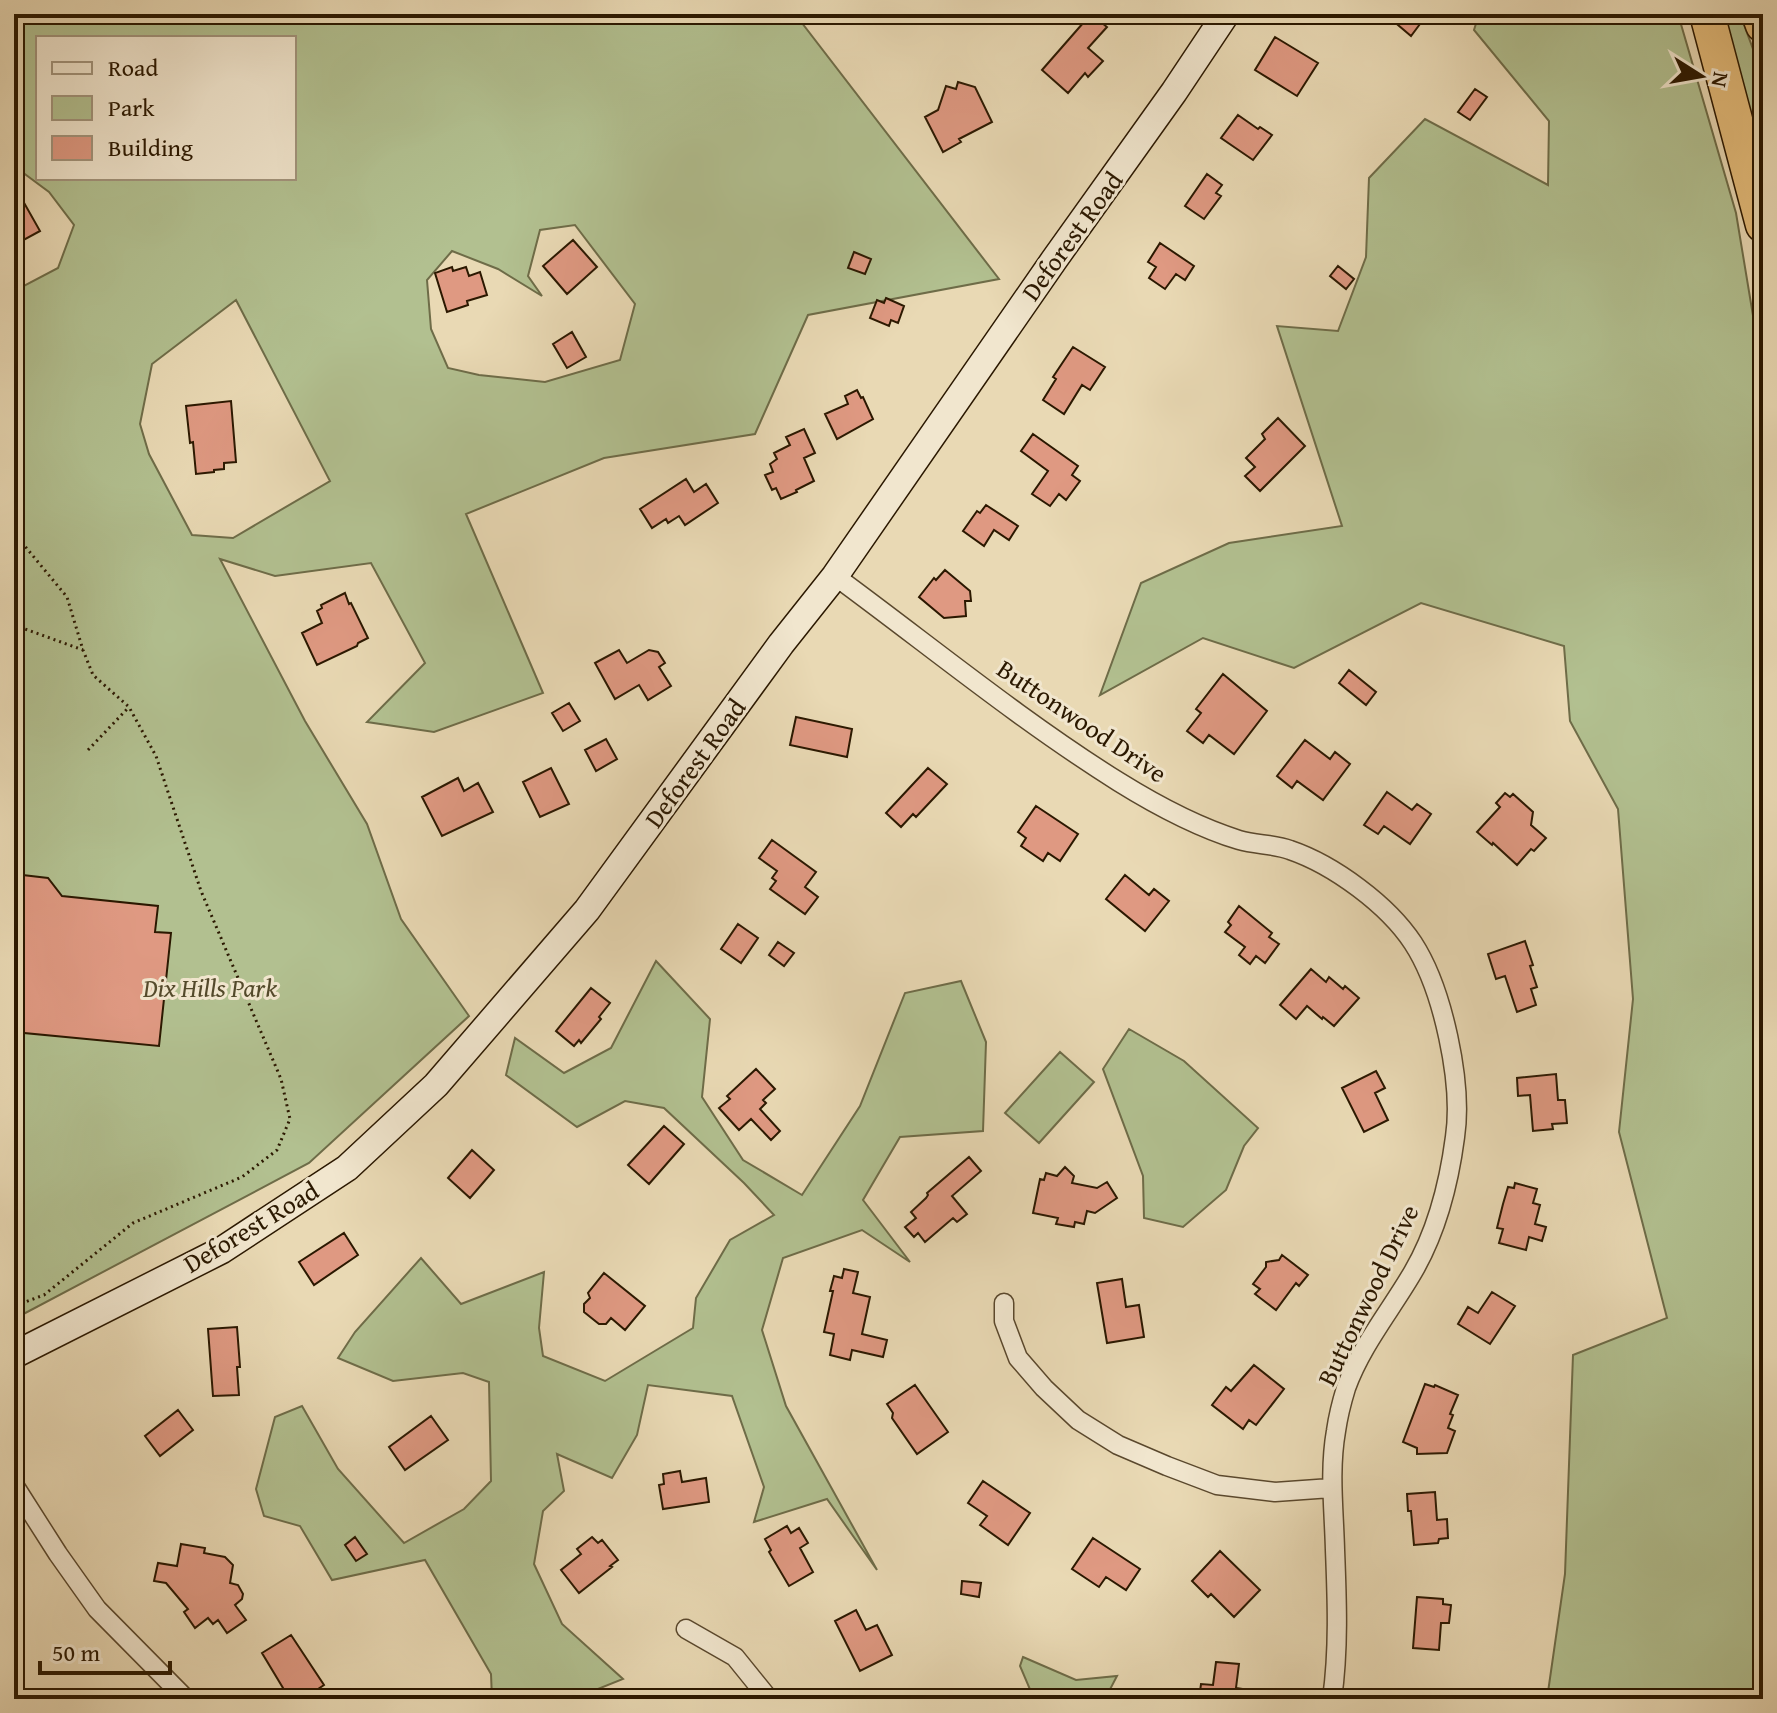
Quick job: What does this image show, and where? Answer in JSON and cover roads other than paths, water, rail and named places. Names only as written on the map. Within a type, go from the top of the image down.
[{"type":"highway","points":[[1707,14],[1763,225]]},
{"type":"highway","points":[[1759,14],[1763,25]]},
{"type":"street","name":"Deforest Road","points":[[14,1355],[222,1250],[347,1168],[436,1085],[587,910],[781,644],[835,576],[1226,14]]},
{"type":"street","name":"Buttonwood Drive","points":[[835,576],[1037,726],[1117,781],[1163,808],[1199,824],[1240,840],[1290,850],[1331,870],[1391,915],[1415,945],[1448,1031],[1455,1082],[1456,1133],[1448,1179],[1434,1227],[1415,1269],[1365,1349],[1346,1388],[1335,1433],[1331,1488],[1336,1623],[1332,1699]]},
{"type":"street","points":[[1004,1303],[1004,1321],[1018,1358],[1078,1420],[1118,1445],[1217,1485],[1275,1492],[1331,1488]]},
{"type":"street","points":[[14,1485],[97,1609],[186,1699]]},
{"type":"street","points":[[686,1629],[735,1657],[769,1699]]},
{"type":"park label","name":"Dix Hills Park","points":[[210,988]]}]
